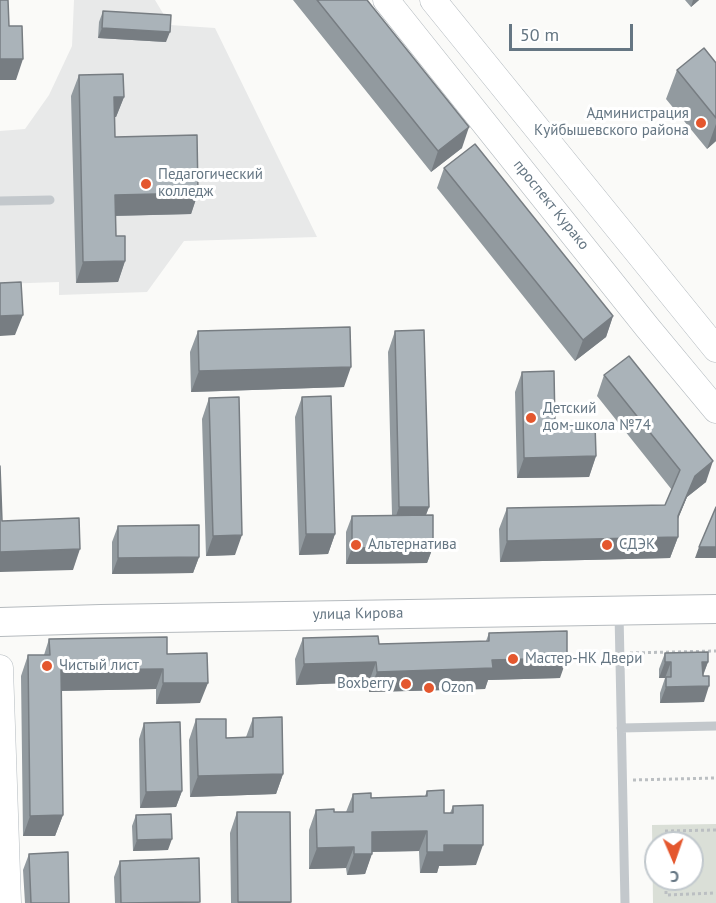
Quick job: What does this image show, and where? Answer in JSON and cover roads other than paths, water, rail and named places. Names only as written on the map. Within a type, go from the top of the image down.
[{"type":"main road","name":"проспект Курако","points":[[386,0],[716,410]]},
{"type":"main road","points":[[433,0],[716,349]]},
{"type":"main road","name":"улица Кирова","points":[[0,622],[716,609]]},
{"type":"main road","points":[[0,668],[8,903]]},
{"type":"lane","points":[[0,201],[51,200]]},
{"type":"lane","points":[[619,610],[625,903]]},
{"type":"lane","points":[[621,728],[716,726]]},
{"type":"place","name":"Администрация Куйбышевского района","points":[[701,123]]},
{"type":"place","name":"Педагогический колледж","points":[[146,184]]},
{"type":"place","name":"Детский дом-школа №74","points":[[531,418]]},
{"type":"place","name":"Альтернатива","points":[[356,545]]},
{"type":"place","name":"СДЭК","points":[[607,545]]},
{"type":"place","name":"Мастер-НК Двери","points":[[513,659]]},
{"type":"place","name":"Чистый лист","points":[[47,666]]},
{"type":"place","name":"Boxberry","points":[[406,684]]},
{"type":"place","name":"Ozon","points":[[429,688]]}]
